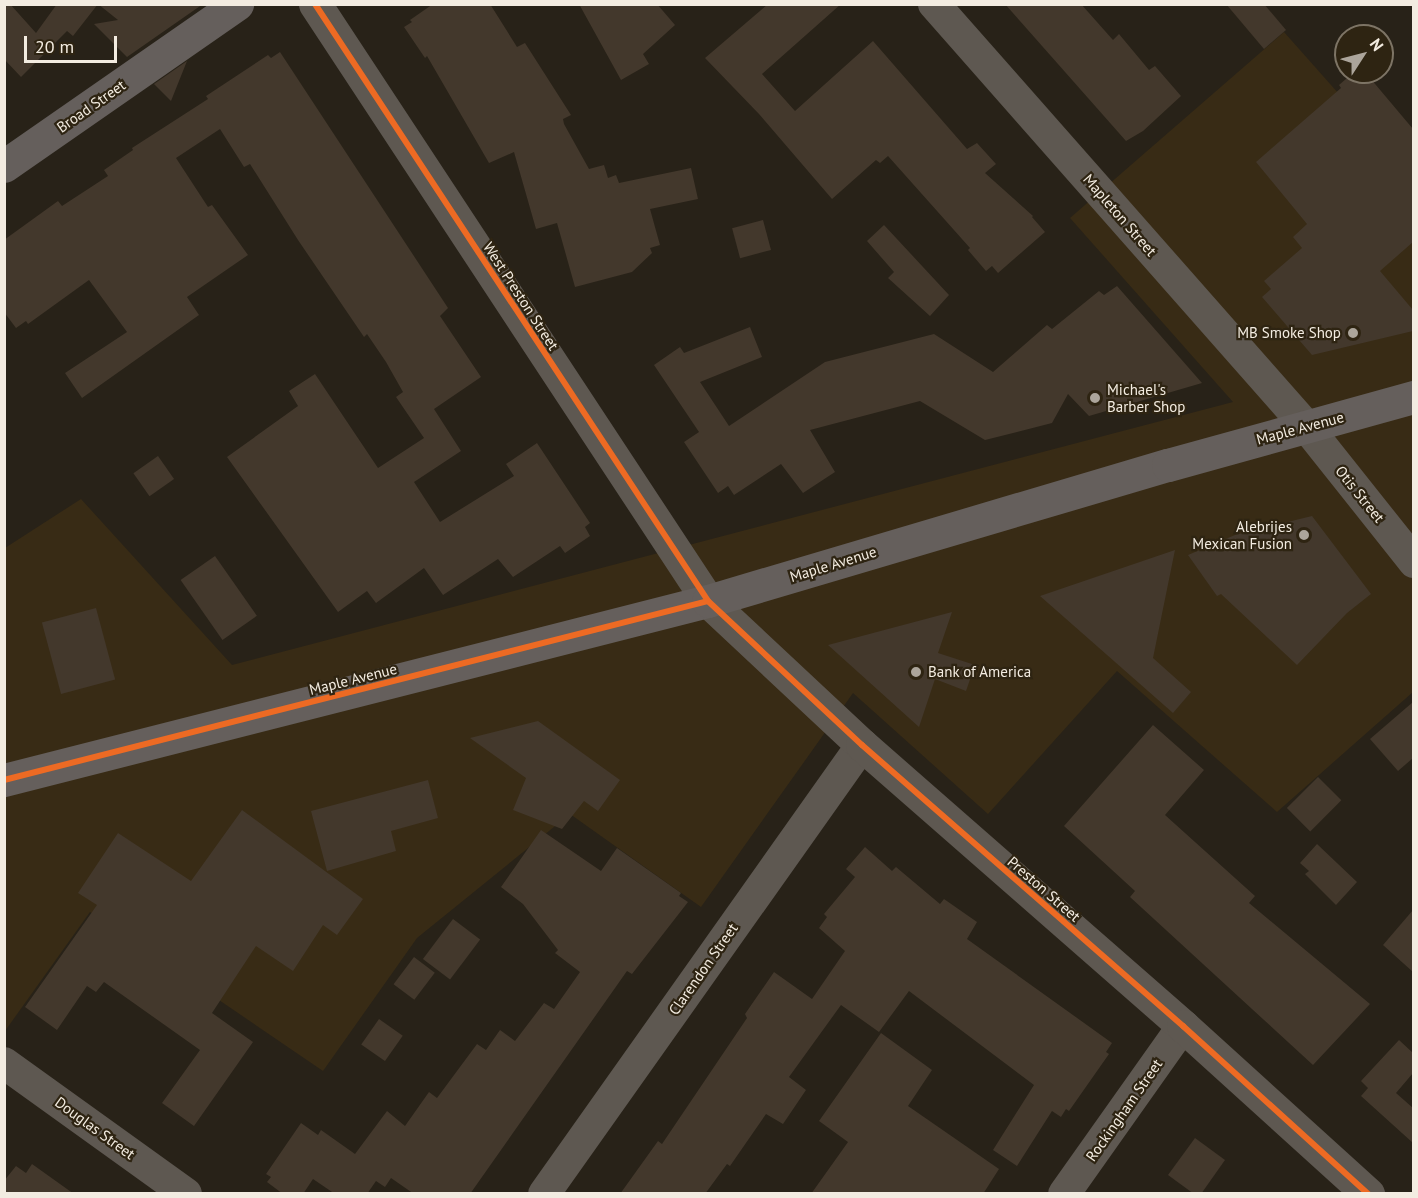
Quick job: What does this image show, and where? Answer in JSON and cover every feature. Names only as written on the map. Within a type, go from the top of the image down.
[{"type":"main road","name":"Broad Street","points":[[4,166],[237,4]]},
{"type":"main road","name":"Maple Avenue","points":[[4,780],[708,601],[1306,426],[1413,397]]},
{"type":"street","name":"West Preston Street","points":[[315,4],[708,601]]},
{"type":"street","name":"Mapleton Street","points":[[934,4],[1306,426]]},
{"type":"street","name":"Otis Street","points":[[1306,426],[1413,562]]},
{"type":"street","name":"Preston Street","points":[[708,601],[862,745],[1183,1026],[1368,1194]]},
{"type":"street","name":"Clarendon Street","points":[[544,1194],[862,745]]},
{"type":"street","name":"Rockingham Street","points":[[1064,1194],[1183,1026]]},
{"type":"street","name":"Douglas Street","points":[[4,1063],[186,1194]]},
{"type":"shaded area","points":[[1284,32],[1402,165],[1413,155],[1413,692],[1277,812],[1117,671],[988,814],[853,693],[701,907],[570,814],[417,938],[323,1071],[90,912],[5,1031],[5,548],[81,499],[232,665],[1233,402],[1070,218]]},
{"type":"building","points":[[4,4],[10,4],[36,33],[57,4],[98,4],[73,36],[67,31],[21,77],[4,59]]},
{"type":"building","points":[[98,4],[203,4],[127,57],[94,24],[118,20]]},
{"type":"building","points":[[433,4],[490,4],[517,47],[525,43],[571,115],[563,119],[564,124],[589,169],[604,165],[608,178],[616,175],[619,183],[691,168],[698,199],[650,209],[660,245],[650,248],[652,253],[632,272],[575,287],[557,223],[536,229],[514,152],[489,163],[427,56],[425,58],[404,27]]},
{"type":"building","points":[[579,4],[657,4],[675,25],[643,54],[649,64],[621,80]]},
{"type":"building","points":[[768,4],[841,4],[762,74],[795,111],[873,41],[967,149],[977,143],[996,164],[985,173],[1033,216],[1045,232],[998,273],[992,266],[986,271],[968,250],[970,248],[888,156],[880,163],[876,160],[832,199],[759,114],[705,58]]},
{"type":"building","points":[[1005,4],[1081,4],[1113,40],[1119,34],[1149,70],[1155,66],[1181,96],[1143,131],[1126,141]]},
{"type":"building","points":[[1226,4],[1264,4],[1286,30],[1264,49]]},
{"type":"building","points":[[280,52],[448,308],[440,316],[481,377],[434,409],[461,451],[414,482],[440,522],[514,476],[506,464],[537,443],[590,523],[585,527],[590,536],[565,553],[560,546],[513,577],[498,559],[443,595],[424,568],[376,603],[367,591],[338,612],[227,457],[298,406],[289,391],[315,374],[378,468],[424,438],[396,397],[403,392],[386,362],[367,334],[364,337],[250,164],[244,167],[220,129],[176,158],[208,207],[212,205],[248,255],[187,297],[199,315],[82,398],[65,373],[127,332],[89,280],[28,324],[26,321],[16,328],[4,312],[4,240],[58,201],[62,206],[108,176],[104,170],[133,150],[132,148],[208,99],[206,96],[268,55],[271,58]]},
{"type":"building","points":[[187,61],[171,101],[154,84]]},
{"type":"building","points":[[1375,84],[1413,129],[1413,242],[1380,271],[1413,310],[1413,331],[1312,355],[1262,297],[1271,289],[1264,281],[1302,248],[1293,237],[1307,224],[1256,162],[1341,88],[1339,85]]},
{"type":"building","points":[[763,220],[771,250],[740,258],[732,228]]},
{"type":"building","points":[[884,225],[949,295],[930,316],[888,278],[894,272],[867,241]]},
{"type":"building","points":[[1117,286],[1202,383],[1089,416],[1068,394],[1052,423],[985,440],[920,401],[810,430],[835,472],[803,493],[781,464],[734,495],[728,486],[718,493],[684,442],[699,432],[654,365],[680,347],[684,353],[750,327],[762,357],[700,382],[729,426],[825,362],[934,334],[993,372],[1047,325],[1052,329],[1099,291],[1104,295]]},
{"type":"building","points":[[158,456],[174,479],[149,496],[133,473]]},
{"type":"building","points":[[1312,516],[1371,594],[1347,613],[1297,665],[1221,594],[1217,596],[1188,555],[1235,535]]},
{"type":"building","points":[[1175,550],[1153,658],[1191,692],[1173,713],[1040,596]]},
{"type":"building","points":[[215,556],[257,616],[222,640],[181,580]]},
{"type":"building","points":[[96,608],[115,679],[61,694],[42,622]]},
{"type":"building","name":"Bank of America","points":[[952,612],[938,653],[975,665],[966,691],[935,679],[919,727],[828,645]]},
{"type":"building","points":[[1413,702],[1413,758],[1398,771],[1370,739]]},
{"type":"building","points":[[538,721],[620,780],[598,811],[584,801],[562,829],[513,810],[526,778],[470,738]]},
{"type":"building","points":[[1153,725],[1204,770],[1165,815],[1255,896],[1249,903],[1370,1004],[1313,1065],[1130,897],[1135,891],[1064,826]]},
{"type":"building","points":[[1318,777],[1341,800],[1310,831],[1287,808]]},
{"type":"building","points":[[428,780],[438,818],[391,831],[396,851],[327,871],[311,811]]},
{"type":"building","points":[[242,810],[363,899],[337,935],[323,925],[293,971],[256,946],[212,1013],[253,1042],[194,1126],[162,1103],[200,1050],[104,982],[96,992],[87,986],[57,1030],[25,1007],[97,905],[78,893],[118,833],[191,881]]},
{"type":"building","points":[[541,830],[601,871],[617,848],[681,893],[679,896],[688,902],[632,974],[627,971],[470,1194],[414,1194],[391,1178],[385,1187],[376,1181],[367,1194],[335,1194],[313,1179],[303,1194],[283,1194],[267,1182],[271,1177],[266,1174],[301,1123],[318,1135],[321,1130],[355,1154],[387,1111],[405,1126],[429,1092],[437,1098],[477,1044],[486,1050],[500,1030],[515,1041],[544,1003],[554,1009],[580,972],[555,953],[558,950],[523,904],[501,887]]},
{"type":"building","points":[[1317,844],[1357,882],[1336,905],[1305,874],[1309,871],[1300,863]]},
{"type":"building","points":[[865,847],[892,871],[896,867],[940,904],[944,899],[977,922],[967,939],[1112,1043],[1106,1052],[1109,1054],[1069,1111],[1066,1109],[1061,1117],[1052,1111],[1017,1166],[993,1150],[1034,1085],[909,991],[879,1032],[841,1005],[789,1077],[806,1090],[783,1124],[766,1114],[730,1166],[727,1164],[705,1194],[620,1194],[658,1141],[662,1144],[747,1018],[745,1014],[774,972],[812,999],[845,951],[819,928],[827,917],[824,914],[855,877],[846,869]]},
{"type":"building","points":[[1413,910],[1413,972],[1383,945]]},
{"type":"building","points":[[453,919],[480,939],[450,979],[423,959]]},
{"type":"building","points":[[414,957],[435,973],[414,1000],[394,984]]},
{"type":"building","points":[[379,1019],[403,1036],[385,1061],[361,1044]]},
{"type":"building","points":[[881,1033],[932,1070],[908,1106],[999,1169],[983,1194],[811,1194],[848,1142],[819,1121]]},
{"type":"building","points":[[1399,1040],[1413,1053],[1413,1073],[1396,1093],[1413,1108],[1413,1143],[1361,1096],[1368,1088],[1361,1081]]},
{"type":"building","points":[[1195,1138],[1225,1160],[1201,1194],[1194,1194],[1168,1175]]},
{"type":"building","points":[[32,1164],[74,1194],[4,1194],[4,1181],[16,1166],[26,1173]]},
{"type":"cycle path","points":[[315,4],[708,601],[862,745],[1183,1026],[1368,1194]]},
{"type":"cycle path","points":[[4,780],[708,601]]},
{"type":"place","name":"MB Smoke Shop","points":[[1353,333]]},
{"type":"place","name":"Michael's Barber Shop","points":[[1095,398]]},
{"type":"place","name":"Alebrijes Mexican Fusion","points":[[1304,535]]},
{"type":"place","name":"Bank of America","points":[[916,672]]}]
